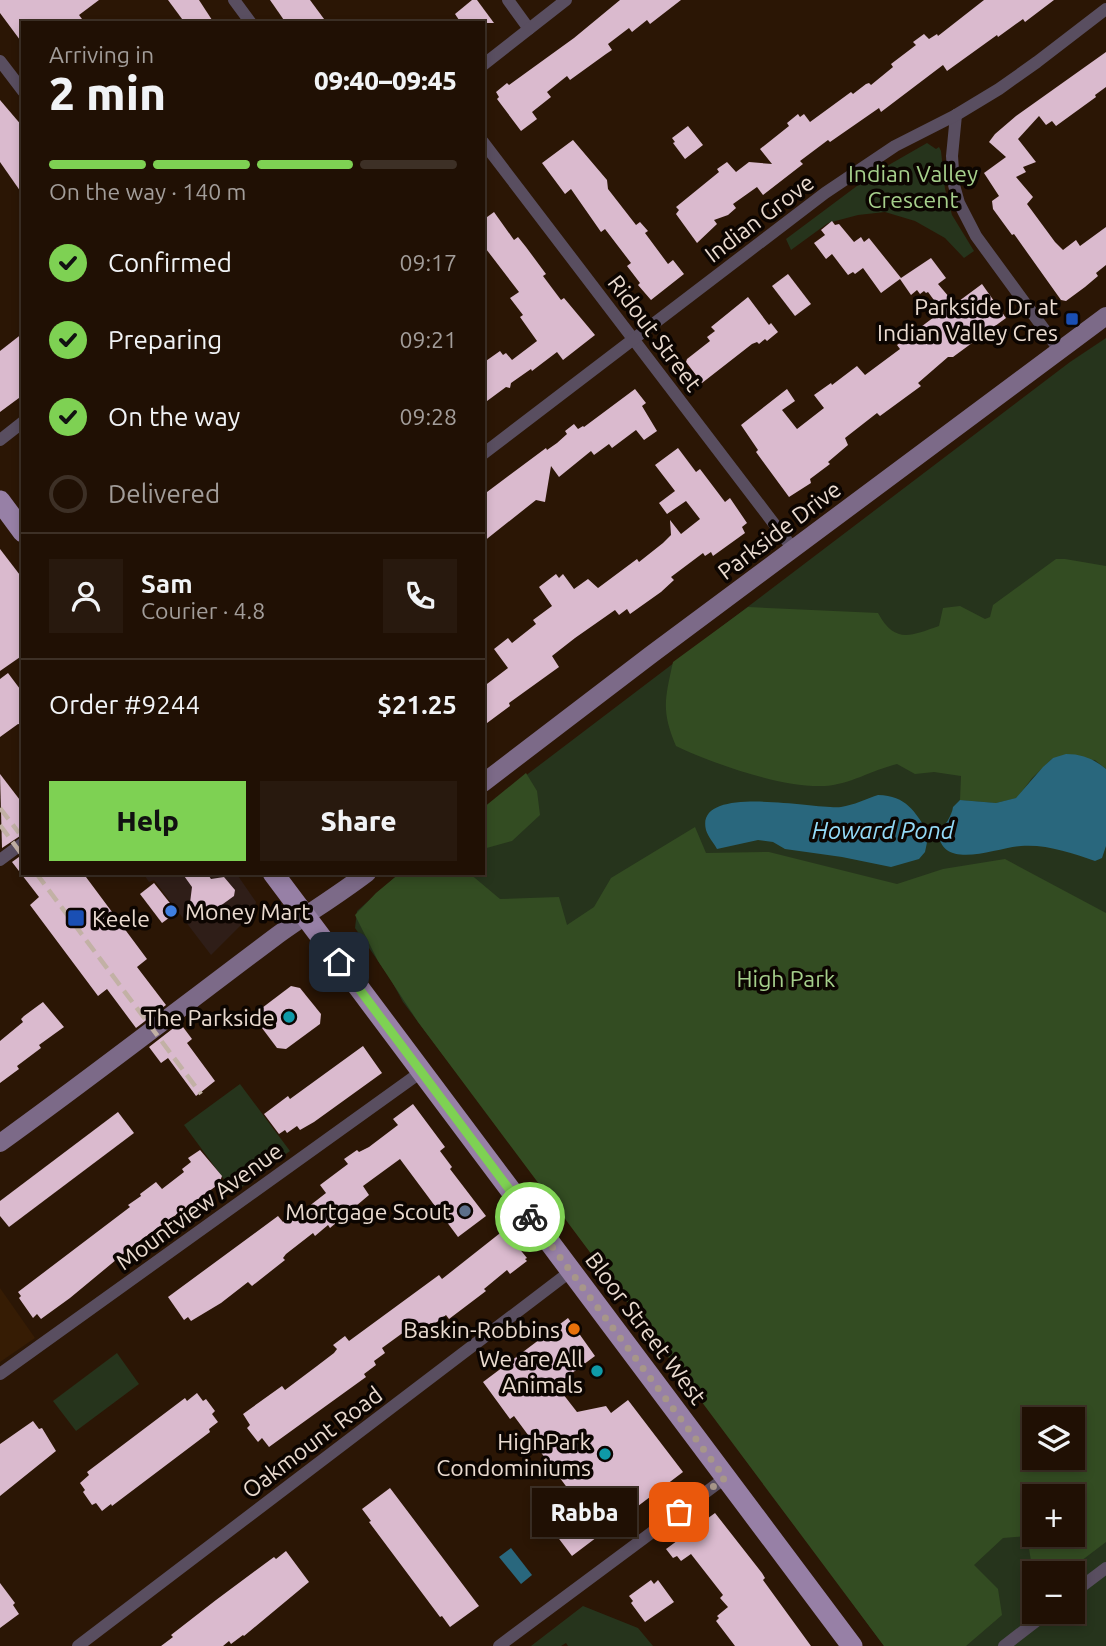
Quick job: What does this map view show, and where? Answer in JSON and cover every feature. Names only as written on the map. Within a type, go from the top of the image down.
[{"type":"main road","name":"Parkside Drive","points":[[485,782],[1106,316]]},
{"type":"main road","points":[[0,501],[21,529]]},
{"type":"main road","name":"Bloor Street West","points":[[274,875],[852,1646]]},
{"type":"main road","points":[[0,1143],[278,935],[364,875]]},
{"type":"street","points":[[234,0],[250,21]]},
{"type":"street","points":[[508,0],[529,29]]},
{"type":"street","points":[[485,63],[566,0]]},
{"type":"street","name":"Indian Grove","points":[[485,452],[861,168],[895,146],[956,115],[1037,62],[1106,9]]},
{"type":"street","points":[[0,61],[21,88]]},
{"type":"street","points":[[956,115],[952,156],[958,203],[976,236],[1060,351]]},
{"type":"street","name":"Ridout Street","points":[[485,145],[794,550]]},
{"type":"street","points":[[0,440],[21,424]]},
{"type":"street","points":[[0,860],[21,844]]},
{"type":"street","name":"Mountview Avenue","points":[[0,1374],[421,1072]]},
{"type":"street","name":"Oakmount Road","points":[[78,1646],[571,1271]]},
{"type":"street","points":[[499,1646],[725,1478]]},
{"type":"street","points":[[1085,1584],[1106,1568]]},
{"type":"street","points":[[1004,1646],[1032,1624]]},
{"type":"shaded area","points":[[144,875],[237,875],[256,902],[253,913],[211,955],[154,880],[149,882]]},
{"type":"shaded area","points":[[0,1288],[35,1338],[0,1362]]},
{"type":"green space","name":"Indian Valley Crescent","points":[[927,143],[936,149],[939,147],[941,151],[945,189],[952,215],[974,251],[964,258],[945,238],[915,221],[885,212],[858,215],[828,223],[791,250],[786,239],[873,174]]},
{"type":"green space","name":"High Park","points":[[1106,338],[1106,1646],[884,1646],[638,1312],[403,1002],[390,978],[355,928],[357,911],[398,875],[485,875],[485,806],[1070,362]]},
{"type":"green space","points":[[1056,559],[1106,566],[1106,769],[1095,760],[1053,758],[1032,778],[1017,798],[996,803],[960,800],[961,776],[934,772],[915,774],[897,764],[842,783],[807,786],[748,774],[676,746],[666,713],[673,662],[748,607],[878,613],[884,623],[897,633],[920,633],[939,626],[943,608],[960,606],[985,619],[990,617],[993,605]]},
{"type":"green space","points":[[526,773],[537,791],[540,815],[512,841],[485,848],[485,806]]},
{"type":"green space","name":"High Park","points":[[695,827],[706,853],[769,852],[897,884],[943,869],[1005,859],[1106,913],[1106,1542],[1081,1561],[1031,1561],[1029,1547],[1085,1547],[1085,1484],[1022,1484],[1022,1536],[1003,1538],[974,1565],[998,1589],[1002,1615],[966,1646],[884,1646],[418,1022],[378,961],[355,915],[398,875],[471,875],[500,899],[559,897],[567,925],[594,907],[611,878]]},
{"type":"green space","points":[[240,1084],[290,1151],[234,1193],[184,1125]]},
{"type":"green space","points":[[117,1353],[139,1384],[76,1431],[53,1401]]},
{"type":"green space","points":[[583,1606],[638,1628],[653,1646],[568,1646],[566,1643],[561,1646],[531,1646]]},
{"type":"water","points":[[1066,754],[1088,758],[1106,769],[1106,846],[1102,858],[1095,861],[1040,846],[1011,847],[972,855],[959,854],[949,851],[941,844],[938,831],[946,824],[953,807],[960,800],[996,803],[1016,798],[1053,758]]},
{"type":"water","name":"Howard Pond","points":[[878,795],[896,798],[909,806],[929,833],[925,852],[919,859],[891,867],[785,849],[773,842],[758,840],[717,849],[706,830],[707,815],[719,807],[737,802],[841,807]]},
{"type":"water","points":[[511,1548],[532,1575],[521,1584],[499,1557]]},
{"type":"building","points":[[0,0],[99,0],[79,15],[84,21],[21,21],[21,41],[0,13]]},
{"type":"building","points":[[168,0],[199,0],[213,21],[184,21]]},
{"type":"building","points":[[270,0],[310,0],[326,21],[285,21]]},
{"type":"building","points":[[472,0],[477,0],[494,23],[460,21],[455,14]]},
{"type":"building","points":[[620,0],[681,0],[650,24],[647,20],[632,32],[629,28],[608,44],[612,50],[570,80],[567,76],[547,92],[551,97],[532,112],[537,119],[521,131],[497,99],[499,97],[496,92],[574,38]]},
{"type":"building","points":[[984,0],[1054,0],[1025,22],[1023,19],[998,37],[997,35],[947,71],[943,65],[881,112],[879,108],[830,142],[828,140],[800,161],[803,164],[763,195],[757,187],[733,204],[736,208],[728,215],[714,220],[717,224],[697,243],[676,214],[679,210],[676,207],[719,172],[717,169],[727,162],[736,172],[749,162],[772,164],[760,149],[789,126],[787,123],[798,114],[800,117],[804,114],[810,122],[851,92],[853,94],[866,84],[871,85],[893,67],[891,64],[916,45],[913,42],[924,34],[929,39],[937,34],[938,36]]},
{"type":"building","points":[[1106,52],[1106,87],[1095,95],[1096,97],[1056,126],[1052,121],[1046,125],[1039,116],[1018,139],[1036,162],[1023,167],[1026,172],[1016,177],[1033,197],[1027,204],[1063,250],[1076,240],[1080,246],[1106,227],[1106,265],[1096,273],[1098,276],[1066,301],[1061,300],[993,209],[992,201],[999,196],[984,173],[1006,157],[989,142],[995,134]]},
{"type":"building","points":[[0,100],[21,125],[21,192],[0,162]]},
{"type":"building","points":[[688,126],[703,145],[685,159],[672,138]]},
{"type":"building","points":[[573,140],[607,180],[608,189],[636,225],[640,222],[648,231],[645,233],[668,264],[673,260],[684,274],[651,300],[627,266],[631,263],[605,229],[601,232],[571,189],[565,194],[542,163]]},
{"type":"building","points":[[494,212],[514,240],[518,237],[546,274],[543,276],[561,300],[564,298],[595,335],[563,360],[557,352],[511,383],[510,388],[506,387],[485,403],[485,362],[500,351],[512,360],[537,341],[510,298],[519,292],[485,248],[485,219]]},
{"type":"building","points":[[832,221],[835,225],[839,224],[854,242],[861,237],[864,242],[869,238],[901,278],[931,258],[946,278],[938,284],[955,304],[982,284],[1006,318],[953,357],[948,357],[918,383],[921,386],[880,416],[877,413],[845,438],[848,445],[828,462],[830,464],[810,479],[811,483],[789,497],[756,452],[758,450],[741,425],[787,389],[795,401],[782,410],[797,429],[824,408],[814,395],[857,366],[865,375],[900,349],[897,345],[942,311],[928,292],[920,294],[917,290],[911,295],[900,279],[881,293],[863,268],[848,275],[832,254],[826,259],[814,243],[825,235],[821,230]]},
{"type":"building","points":[[788,274],[811,304],[795,316],[772,286]]},
{"type":"building","points":[[748,297],[769,325],[771,323],[778,332],[767,341],[765,339],[759,344],[752,344],[702,383],[686,362],[687,359],[710,341],[707,337],[715,331],[711,327]]},
{"type":"building","points":[[21,335],[21,396],[0,412],[0,351]]},
{"type":"building","points":[[635,389],[646,403],[642,406],[657,431],[644,440],[636,430],[612,448],[609,444],[594,455],[591,451],[559,477],[551,466],[545,502],[536,500],[485,540],[485,494],[546,448],[547,450],[557,443],[574,424],[578,429]]},
{"type":"building","points":[[678,448],[696,472],[700,469],[725,502],[730,498],[747,523],[742,527],[745,533],[713,556],[711,552],[705,556],[703,553],[671,577],[674,580],[661,592],[630,614],[627,609],[619,615],[615,610],[575,638],[552,656],[559,667],[509,703],[510,706],[485,725],[485,685],[508,668],[494,649],[508,638],[512,643],[536,624],[533,620],[552,606],[539,587],[556,574],[559,578],[563,574],[574,589],[588,579],[598,588],[663,543],[671,535],[670,520],[681,534],[700,519],[686,501],[667,514],[659,503],[675,491],[655,465]]},
{"type":"building","points":[[0,549],[21,576],[21,656],[0,671]]},
{"type":"building","points":[[8,673],[21,690],[21,725],[0,737],[0,679]]},
{"type":"building","points":[[0,774],[21,801],[21,835],[2,848]]},
{"type":"building","points":[[21,855],[21,874],[12,862]]},
{"type":"building","points":[[22,875],[84,875],[147,959],[137,967],[166,1005],[136,1028],[107,989],[98,996],[30,905],[39,897]]},
{"type":"building","points":[[183,875],[208,875],[211,879],[224,877],[235,890],[234,896],[205,917],[200,916],[190,903],[192,887]]},
{"type":"building","points":[[154,883],[177,912],[162,923],[140,894]]},
{"type":"building","name":"The Parkside","points":[[291,986],[300,988],[321,1014],[320,1024],[286,1049],[277,1048],[256,1020],[258,1011]]},
{"type":"building","points":[[43,1002],[64,1027],[39,1045],[41,1048],[0,1083],[0,1041],[23,1022],[21,1019],[24,1016]]},
{"type":"building","points":[[180,1023],[192,1039],[187,1043],[215,1081],[196,1096],[168,1058],[161,1063],[149,1047]]},
{"type":"building","points":[[363,1046],[382,1073],[314,1122],[300,1130],[297,1126],[287,1133],[285,1130],[279,1134],[264,1114],[288,1096],[290,1099]]},
{"type":"building","points":[[413,1104],[445,1147],[440,1151],[452,1167],[450,1169],[486,1216],[458,1237],[400,1159],[363,1186],[369,1195],[330,1228],[328,1225],[315,1236],[313,1233],[252,1286],[248,1282],[191,1321],[188,1317],[184,1320],[168,1297],[278,1216],[283,1222],[297,1212],[299,1214],[326,1193],[320,1185],[348,1164],[344,1159],[357,1150],[359,1152],[369,1147],[398,1125],[393,1119]]},
{"type":"building","points":[[118,1112],[134,1133],[9,1227],[0,1216],[0,1201]]},
{"type":"building","points":[[200,1150],[222,1176],[219,1184],[134,1245],[41,1319],[37,1314],[33,1318],[19,1298],[21,1296],[18,1292],[130,1207],[128,1205],[156,1182],[162,1189],[184,1172],[182,1169],[191,1162],[188,1158]]},
{"type":"building","points":[[504,1230],[527,1261],[510,1274],[507,1270],[484,1289],[486,1291],[449,1319],[446,1315],[433,1325],[431,1323],[420,1331],[418,1328],[407,1336],[404,1332],[382,1348],[385,1353],[374,1361],[376,1365],[364,1374],[366,1377],[269,1447],[262,1438],[258,1442],[247,1428],[250,1425],[243,1414],[282,1386],[285,1390],[334,1353],[337,1349],[333,1345],[345,1336],[349,1341],[439,1275],[442,1279]]},
{"type":"building","name":"HighPark Condominiums","points":[[568,1318],[595,1356],[556,1385],[577,1412],[606,1406],[611,1413],[628,1400],[683,1472],[572,1556],[544,1519],[574,1497],[514,1416],[510,1419],[483,1382]]},
{"type":"building","points":[[197,1393],[203,1401],[206,1399],[215,1411],[212,1414],[218,1422],[209,1429],[210,1432],[112,1506],[111,1504],[102,1511],[96,1503],[92,1505],[80,1483],[89,1475],[87,1472],[185,1398],[187,1401]]},
{"type":"building","points":[[33,1421],[39,1429],[42,1428],[56,1451],[0,1496],[0,1444]]},
{"type":"building","points":[[390,1488],[479,1606],[450,1627],[369,1522],[371,1521],[362,1509]]},
{"type":"building","points":[[715,1513],[762,1573],[765,1578],[763,1580],[811,1646],[735,1646],[716,1621],[719,1618],[717,1616],[728,1607],[720,1598],[723,1595],[691,1554],[681,1561],[677,1556],[673,1558],[666,1549]]},
{"type":"building","points":[[286,1551],[309,1582],[244,1636],[223,1646],[161,1646],[216,1600]]},
{"type":"building","points":[[651,1580],[654,1584],[658,1580],[674,1602],[645,1622],[629,1596]]},
{"type":"building","points":[[0,1583],[15,1603],[13,1605],[19,1614],[0,1628]]},
{"type":"railway","points":[[0,808],[19,833]]},
{"type":"railway","points":[[0,825],[21,853]]},
{"type":"railway","points":[[37,875],[201,1094]]},
{"type":"way so far","points":[[530,1217],[725,1478],[679,1512]]},
{"type":"place","name":"Parkside Dr at Indian Valley Cres","points":[[1072,319]]},
{"type":"place","name":"Money Mart","points":[[171,911]]},
{"type":"place","name":"Keele","points":[[76,918]]},
{"type":"place","name":"The Parkside","points":[[289,1017]]},
{"type":"place","name":"Mortgage Scout","points":[[465,1211]]},
{"type":"place","name":"Baskin-Robbins","points":[[574,1329]]},
{"type":"place","name":"We are All Animals","points":[[597,1371]]},
{"type":"place","name":"HighPark Condominiums","points":[[605,1454]]},
{"type":"place","name":"Rabba","points":[[679,1512]]},
{"type":"route","points":[[339,962],[530,1217]]}]
